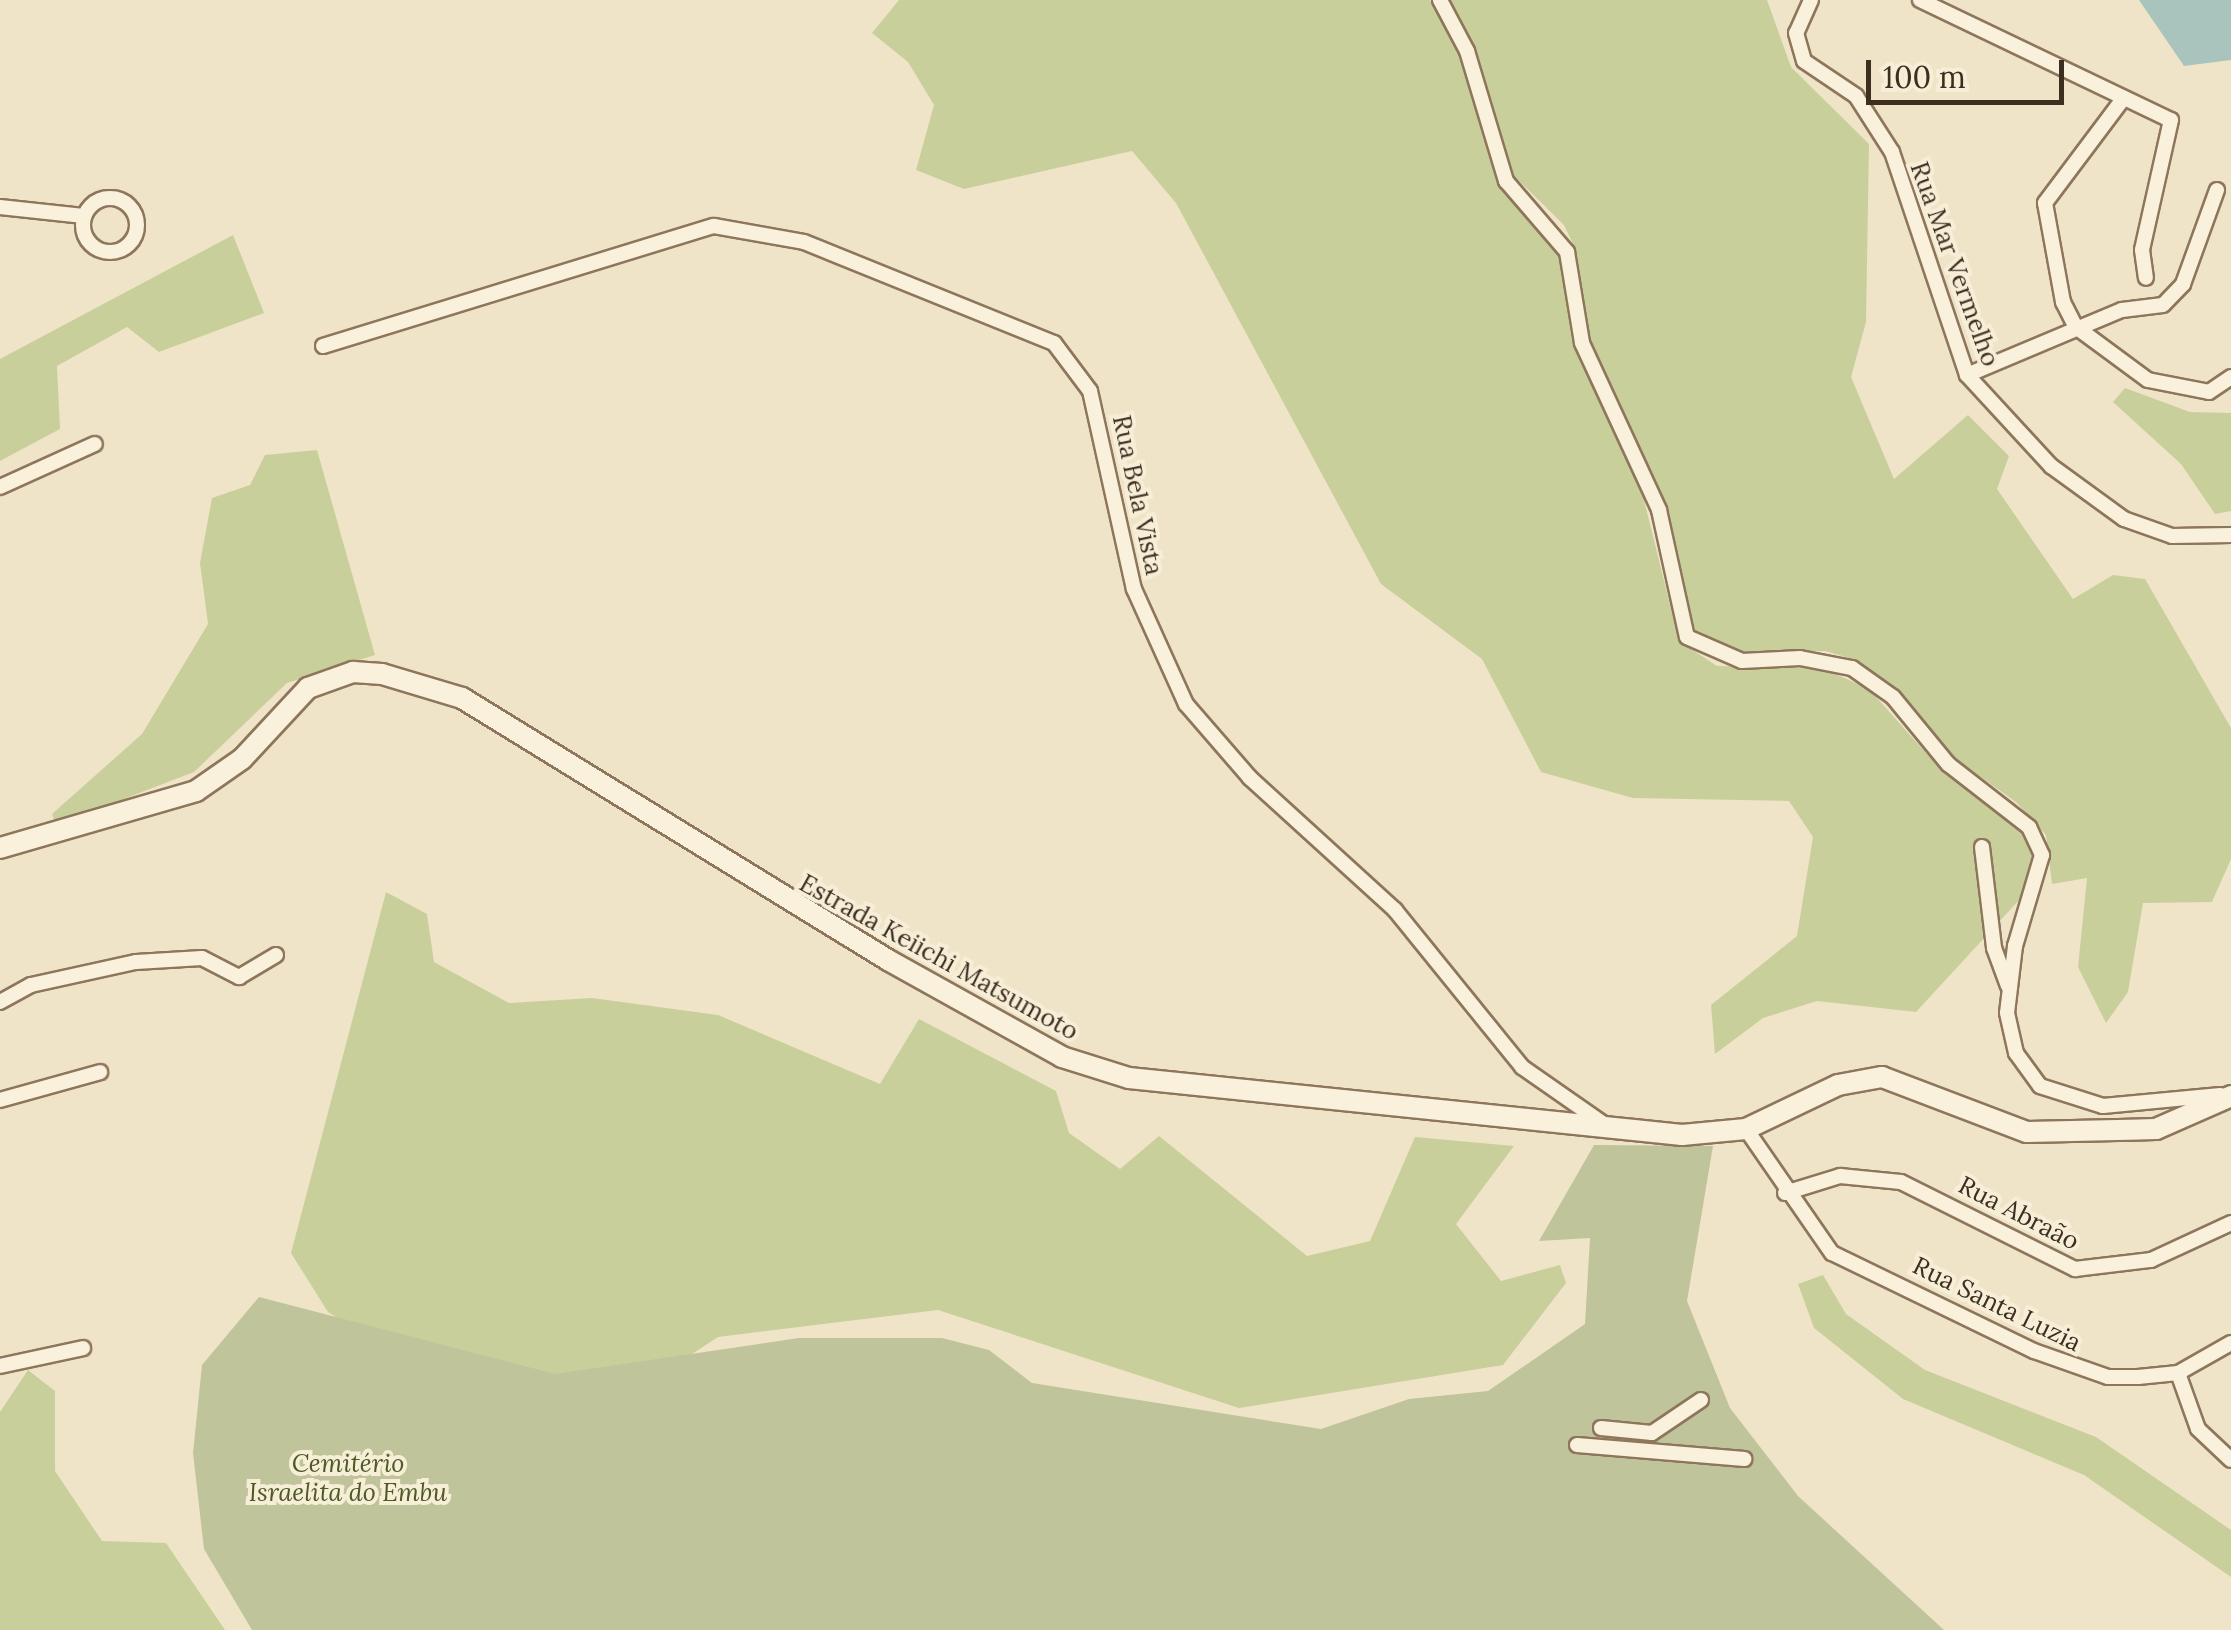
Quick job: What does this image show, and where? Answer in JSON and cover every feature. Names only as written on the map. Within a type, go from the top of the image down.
[{"type":"main road","name":"Estrada Keiichi Matsumoto","points":[[0,848],[196,790],[242,760],[308,688],[328,677],[382,674],[462,698],[888,960],[1088,1068],[1612,1132],[1746,1129],[1838,1085],[1882,1077],[2027,1132],[2156,1129],[2231,1095]]},
{"type":"street","points":[[1440,0],[1467,51],[1506,181],[1567,252],[1582,343],[1659,510],[1687,637],[1742,662],[1812,658],[1852,668],[1892,697],[1948,764],[2029,827],[2042,855],[2009,987]]},
{"type":"street","name":"Rua Mar Vermelho","points":[[1811,0],[1796,33],[1804,61],[1856,96],[1892,152],[1967,375],[2051,466],[2124,519],[2172,536],[2231,535]]},
{"type":"street","points":[[1920,0],[2171,120],[2142,250],[2146,278]]},
{"type":"street","points":[[2123,98],[2044,210],[2076,327],[2174,389],[2209,392],[2231,377]]},
{"type":"street","points":[[1967,375],[2076,327],[2164,305],[2183,284],[2216,190]]},
{"type":"street","points":[[0,207],[84,216]]},
{"type":"street","name":"Rua Bela Vista","points":[[323,346],[714,226],[804,242],[1054,342],[1090,391],[1134,589],[1186,704],[1250,778],[1396,910],[1511,1057],[1612,1132]]},
{"type":"street","points":[[0,488],[95,444]]},
{"type":"street","points":[[1982,847],[1994,948],[2009,987],[2016,1053],[2058,1095],[2133,1107],[2231,1095]]},
{"type":"street","points":[[0,1002],[31,985],[136,962],[202,958],[239,977],[276,955]]},
{"type":"street","points":[[0,1100],[100,1072]]},
{"type":"street","name":"Rua Santa Luzia","points":[[1746,1129],[1810,1232],[1854,1268],[1914,1286],[2034,1351],[2108,1377],[2178,1372],[2231,1343]]},
{"type":"street","name":"Rua Abraão","points":[[1785,1193],[1840,1176],[1901,1182],[2075,1269],[2151,1260],[2231,1224]]},
{"type":"street","points":[[0,1366],[83,1348]]},
{"type":"street","points":[[2178,1372],[2198,1430],[2231,1460]]},
{"type":"street","points":[[1601,1428],[1652,1433],[1701,1400]]},
{"type":"street","points":[[1577,1445],[1744,1459]]},
{"type":"green space","points":[[899,0],[1430,0],[1459,54],[1499,186],[1559,255],[1573,345],[1639,480],[1679,641],[1717,666],[1822,668],[1869,689],[1942,771],[2022,833],[2033,857],[2021,898],[1916,1012],[1817,1001],[1763,1018],[1715,1054],[1711,1005],[1797,936],[1813,837],[1789,801],[1633,798],[1541,772],[1482,659],[1381,584],[1176,203],[1132,151],[964,189],[916,170],[934,105],[908,62],[872,33]]},
{"type":"green space","points":[[1450,0],[1767,0],[1791,67],[1869,144],[1866,322],[1851,377],[1894,479],[1968,415],[2009,456],[1997,489],[2073,599],[2113,575],[2145,579],[2231,728],[2231,859],[2212,902],[2143,903],[2128,992],[2106,1023],[2078,967],[2087,878],[2052,884],[2046,835],[2016,802],[1954,758],[1899,691],[1856,660],[1825,651],[1742,652],[1695,632],[1667,507],[1590,340],[1576,250],[1564,225],[1514,176],[1475,48]]},
{"type":"green space","points":[[233,235],[264,313],[159,352],[127,327],[57,366],[60,429],[0,461],[0,359]]},
{"type":"green space","points":[[2125,388],[2190,412],[2231,413],[2231,511],[2215,514],[2181,464],[2113,402]]},
{"type":"green space","points":[[317,450],[375,655],[287,683],[194,772],[56,825],[52,814],[142,734],[208,624],[200,563],[212,498],[250,485],[265,455]]},
{"type":"green space","points":[[386,892],[427,914],[434,962],[509,1003],[592,998],[718,1015],[880,1084],[919,1019],[1056,1091],[1069,1133],[1120,1169],[1159,1136],[1307,1256],[1370,1241],[1415,1137],[1514,1146],[1456,1224],[1501,1281],[1560,1265],[1566,1283],[1503,1365],[1239,1408],[938,1310],[718,1337],[614,1405],[428,1376],[328,1312],[291,1253]]},
{"type":"green space","name":"Cemitério Israelita do Embu","points":[[1594,1145],[1713,1146],[1687,1301],[1730,1408],[1798,1496],[1944,1630],[252,1630],[204,1549],[193,1453],[202,1365],[259,1297],[555,1374],[799,1338],[942,1338],[989,1350],[1032,1383],[1321,1429],[1409,1399],[1488,1391],[1585,1324],[1590,1238],[1539,1241]]},
{"type":"green space","points":[[1823,1275],[1846,1314],[1925,1370],[2096,1437],[2231,1530],[2231,1577],[2084,1475],[1903,1399],[1814,1328],[1798,1284]]},
{"type":"green space","points":[[28,1370],[55,1391],[55,1471],[102,1541],[166,1543],[225,1630],[0,1630],[0,1412]]},
{"type":"water","points":[[2139,0],[2231,0],[2231,60],[2184,66]]}]
